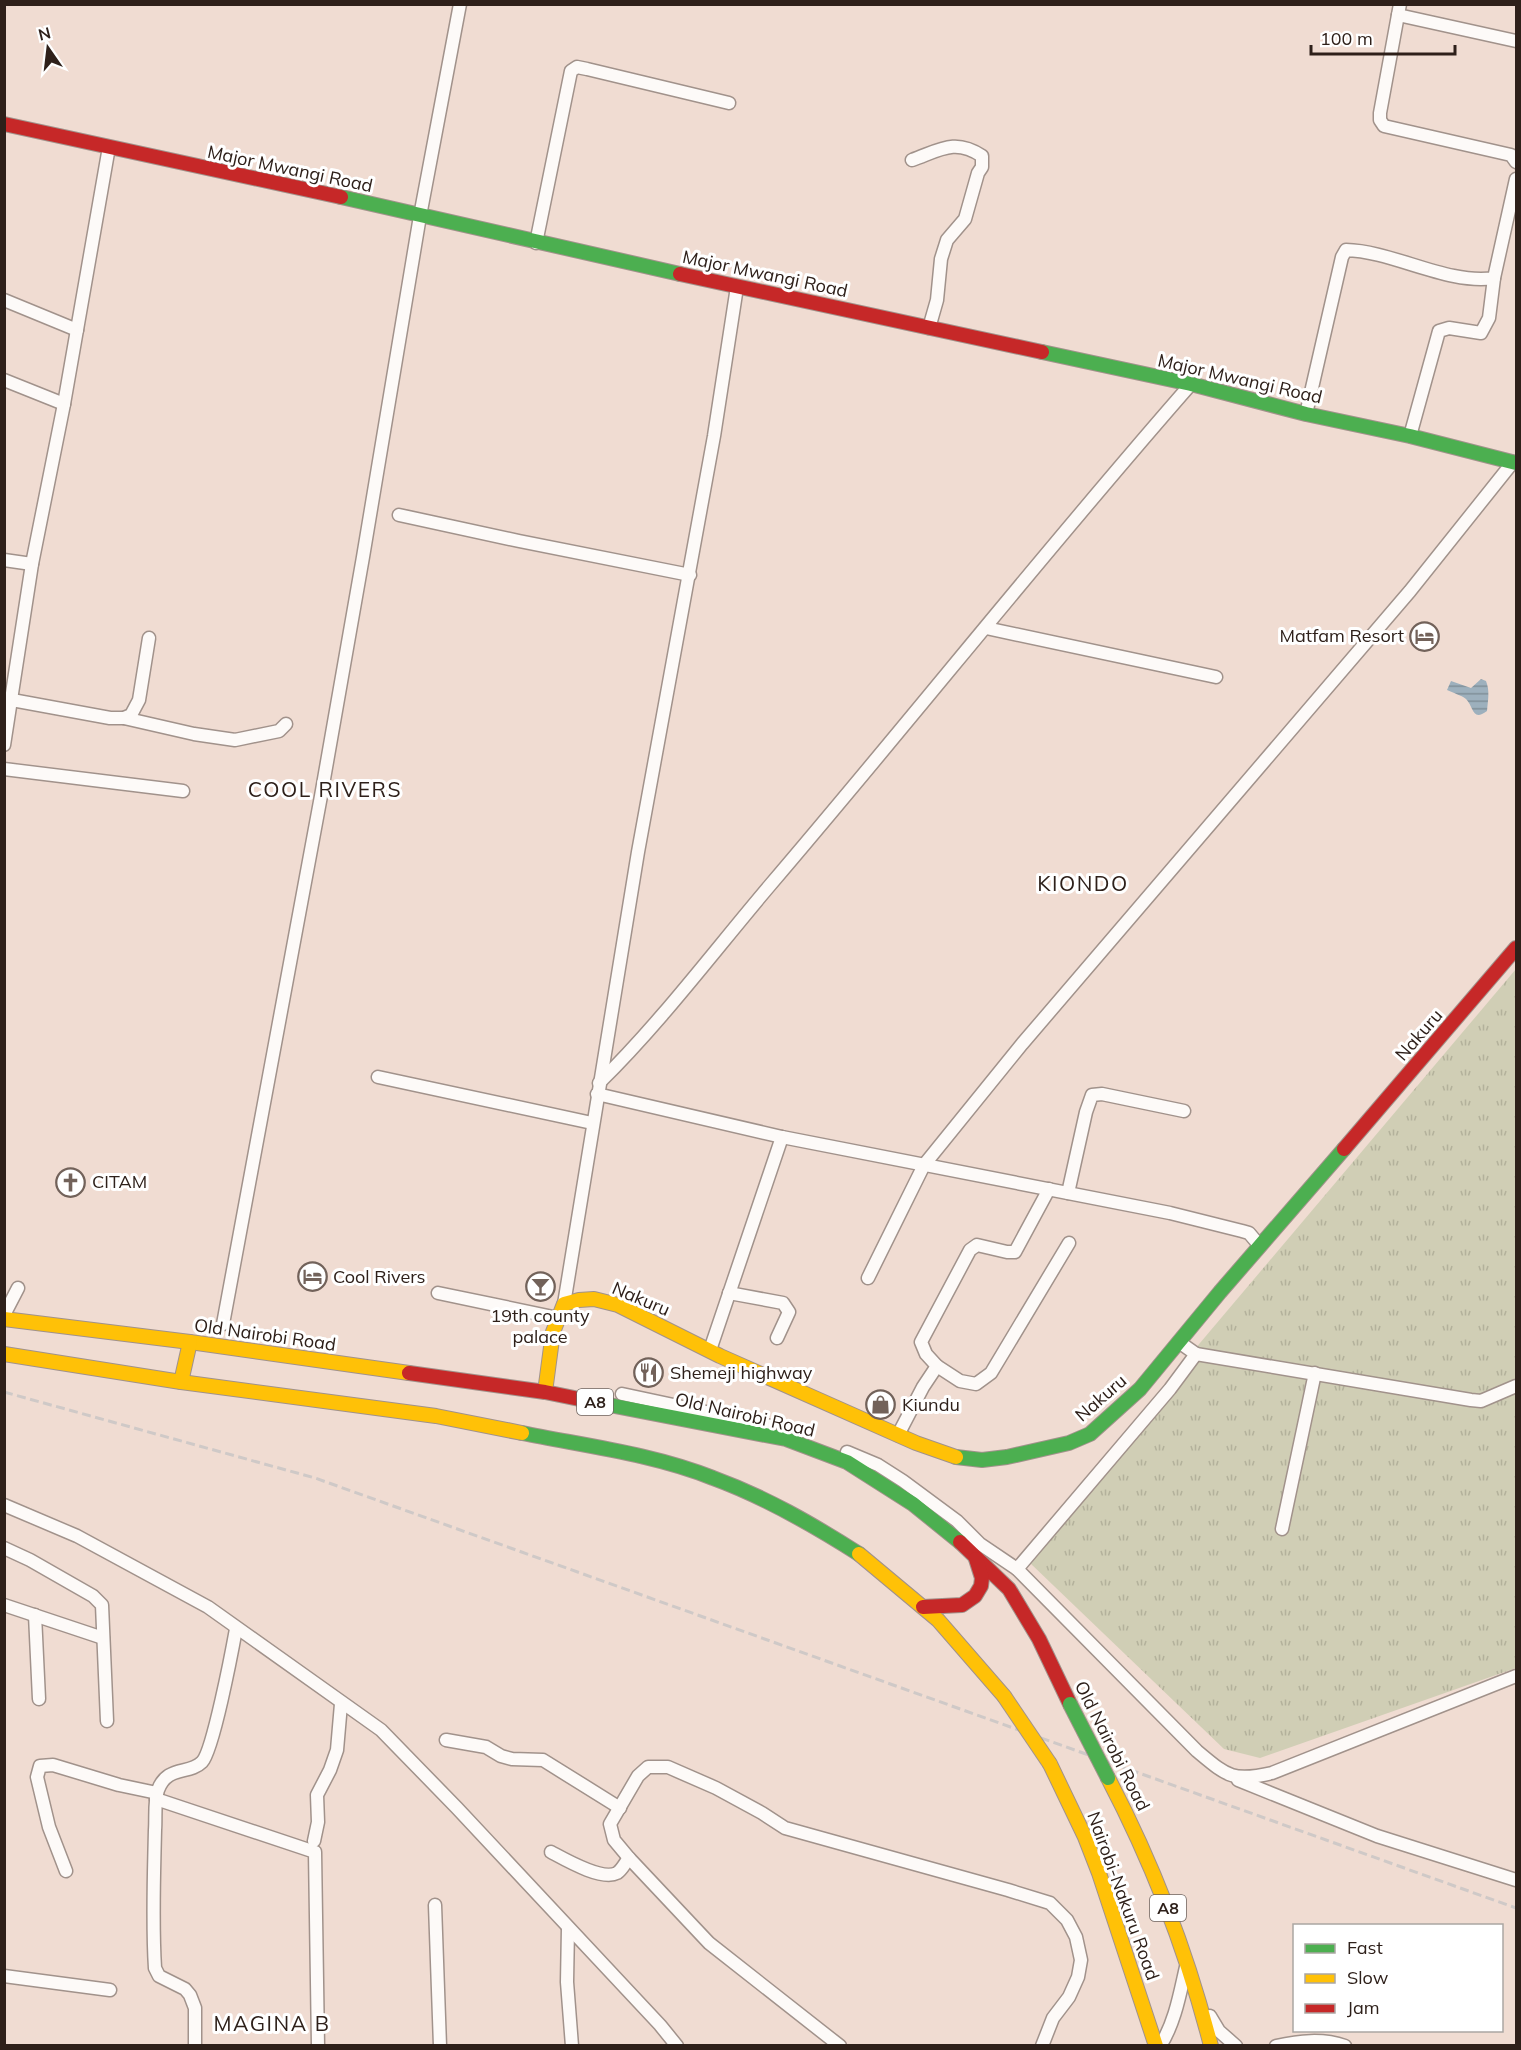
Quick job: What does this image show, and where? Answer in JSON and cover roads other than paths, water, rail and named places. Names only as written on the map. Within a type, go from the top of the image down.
[{"type":"main road","name":"Major Mwangi Road","points":[[4,124],[304,189],[536,243],[1191,384],[1306,414],[1410,436],[1515,462]]},
{"type":"main road","name":"Nakuru","points":[[564,1304],[579,1299],[594,1299],[618,1305],[720,1356],[898,1435],[959,1458],[982,1460],[1007,1457],[1070,1443],[1090,1434],[1140,1389],[1516,948]]},
{"type":"main road","points":[[545,1392],[553,1332],[564,1304]]},
{"type":"main road","name":"Old Nairobi Road","points":[[4,1317],[545,1392],[786,1439],[847,1462],[913,1504],[953,1536],[1009,1589],[1039,1639],[1149,1860],[1163,1893],[1198,1994],[1210,2046]]},
{"type":"main road","points":[[181,1382],[190,1342]]},
{"type":"main road","points":[[4,1354],[181,1382],[436,1416],[647,1458],[681,1467],[742,1489],[807,1521],[865,1558],[923,1607],[962,1605],[975,1596],[981,1586],[982,1578],[976,1559]]},
{"type":"main road","name":"Nairobi-Nakuru Road","points":[[923,1607],[955,1638],[1004,1696],[1050,1764],[1085,1837],[1099,1873],[1158,2046]]},
{"type":"street","points":[[223,1324],[323,784],[420,216],[460,4]]},
{"type":"street","points":[[1516,41],[1399,10],[1380,113],[1380,120],[1384,126],[1511,155],[1516,162]]},
{"type":"street","points":[[536,243],[571,71],[577,67],[587,69],[729,103]]},
{"type":"street","points":[[912,160],[954,146],[970,148],[982,156],[982,167],[978,173],[965,219],[947,240],[941,259],[937,300],[929,328]]},
{"type":"street","points":[[4,746],[32,564],[64,404],[109,147]]},
{"type":"street","points":[[1410,436],[1439,331],[1449,328],[1481,333],[1489,318],[1494,278],[1516,179]]},
{"type":"street","points":[[1306,414],[1342,257],[1346,250],[1359,250],[1478,280],[1494,278]]},
{"type":"street","points":[[564,1304],[592,1123],[648,794],[690,575],[737,287]]},
{"type":"street","points":[[4,300],[77,330]]},
{"type":"street","points":[[4,380],[64,404]]},
{"type":"street","points":[[598,1088],[636,1047],[1134,449],[1191,384]]},
{"type":"street","points":[[868,1278],[924,1165],[1022,1044],[1410,591],[1515,462]]},
{"type":"street","points":[[399,515],[519,542],[690,575]]},
{"type":"street","points":[[4,560],[32,564]]},
{"type":"street","points":[[986,627],[1216,677]]},
{"type":"street","points":[[124,718],[131,715],[140,699],[148,638]]},
{"type":"street","points":[[12,700],[110,718],[124,718],[194,734],[235,740],[279,731],[286,724]]},
{"type":"street","points":[[4,769],[183,791]]},
{"type":"street","points":[[378,1077],[592,1123]]},
{"type":"street","points":[[598,1088],[782,1137],[1170,1213],[1249,1233],[1260,1246]]},
{"type":"street","points":[[1068,1194],[1086,1112],[1092,1095],[1102,1094],[1184,1111]]},
{"type":"street","points":[[710,1350],[782,1137]]},
{"type":"street","points":[[1049,1190],[1015,1252],[977,1245],[970,1250],[921,1342],[926,1354],[937,1366],[960,1381],[976,1384],[991,1373],[1069,1243]]},
{"type":"street","points":[[4,1317],[18,1288]]},
{"type":"street","points":[[438,1293],[558,1318]]},
{"type":"street","points":[[729,1293],[783,1303],[789,1312],[777,1338]]},
{"type":"street","points":[[1179,1342],[1196,1354],[1481,1401],[1516,1386]]},
{"type":"street","points":[[1017,1569],[1170,1389],[1196,1354]]},
{"type":"street","points":[[898,1435],[923,1387],[937,1366]]},
{"type":"street","points":[[1282,1529],[1315,1374]]},
{"type":"street","points":[[622,1394],[788,1431],[878,1465],[933,1502],[957,1521],[980,1544],[1017,1569],[1197,1751],[1231,1777],[1377,1836],[1516,1880]]},
{"type":"street","points":[[4,1505],[77,1536],[208,1607],[341,1704],[361,1715],[389,1738],[660,2025],[677,2046]]},
{"type":"street","points":[[4,1548],[93,1596],[102,1605],[107,1721]]},
{"type":"street","points":[[4,1605],[103,1638]]},
{"type":"street","points":[[35,1615],[39,1699]]},
{"type":"street","points":[[195,2046],[195,2008],[190,1995],[185,1989],[159,1976],[155,1968],[156,1796],[162,1781],[178,1771],[195,1767],[203,1761],[211,1743],[236,1629]]},
{"type":"street","points":[[1231,1777],[1251,1778],[1272,1773],[1516,1676]]},
{"type":"street","points":[[314,1841],[318,1822],[317,1795],[337,1750],[341,1704]]},
{"type":"street","points":[[446,1740],[486,1748],[512,1759],[543,1760],[620,1808]]},
{"type":"street","points":[[66,1871],[49,1827],[37,1777],[40,1766],[53,1765],[156,1796],[315,1852],[318,2046]]},
{"type":"street","points":[[840,2046],[709,1942],[629,1858],[615,1840],[610,1824],[638,1776],[648,1767],[668,1767],[716,1788],[785,1828],[1050,1903],[1066,1920],[1076,1937],[1081,1960],[1078,1977],[1069,1996],[1053,2018],[1042,2046]]},
{"type":"street","points":[[551,1852],[606,1876],[618,1872],[629,1858]]},
{"type":"street","points":[[435,1905],[440,2046]]},
{"type":"street","points":[[568,1928],[567,1982],[572,2046]]},
{"type":"street","points":[[1158,2046],[1165,2038],[1176,2011],[1187,1965]]},
{"type":"street","points":[[4,1976],[110,1990]]},
{"type":"street","points":[[1198,1994],[1215,2026],[1236,2046]]},
{"type":"street","points":[[1276,2046],[1304,2041],[1336,2043],[1345,2046]]},
{"type":"water","points":[[1481,679],[1486,681],[1488,699],[1487,711],[1479,715],[1474,712],[1466,699],[1447,690],[1451,681],[1471,688]]},
{"type":"railway","points":[[4,1392],[315,1478],[1516,1908]]},
{"type":"place","name":"Matfam Resort","points":[[1425,636]]},
{"type":"place","name":"CITAM","points":[[71,1182]]},
{"type":"place","name":"Cool Rivers","points":[[312,1277]]},
{"type":"place","name":"19th county palace","points":[[540,1287]]},
{"type":"place","name":"Shemeji highway","points":[[649,1373]]},
{"type":"place","name":"Kiundu","points":[[881,1405]]},
{"type":"district","name":"COOL RIVERS","points":[[325,790]]},
{"type":"district","name":"KIONDO","points":[[1083,884]]},
{"type":"district","name":"MAGINA B","points":[[272,2024]]}]
